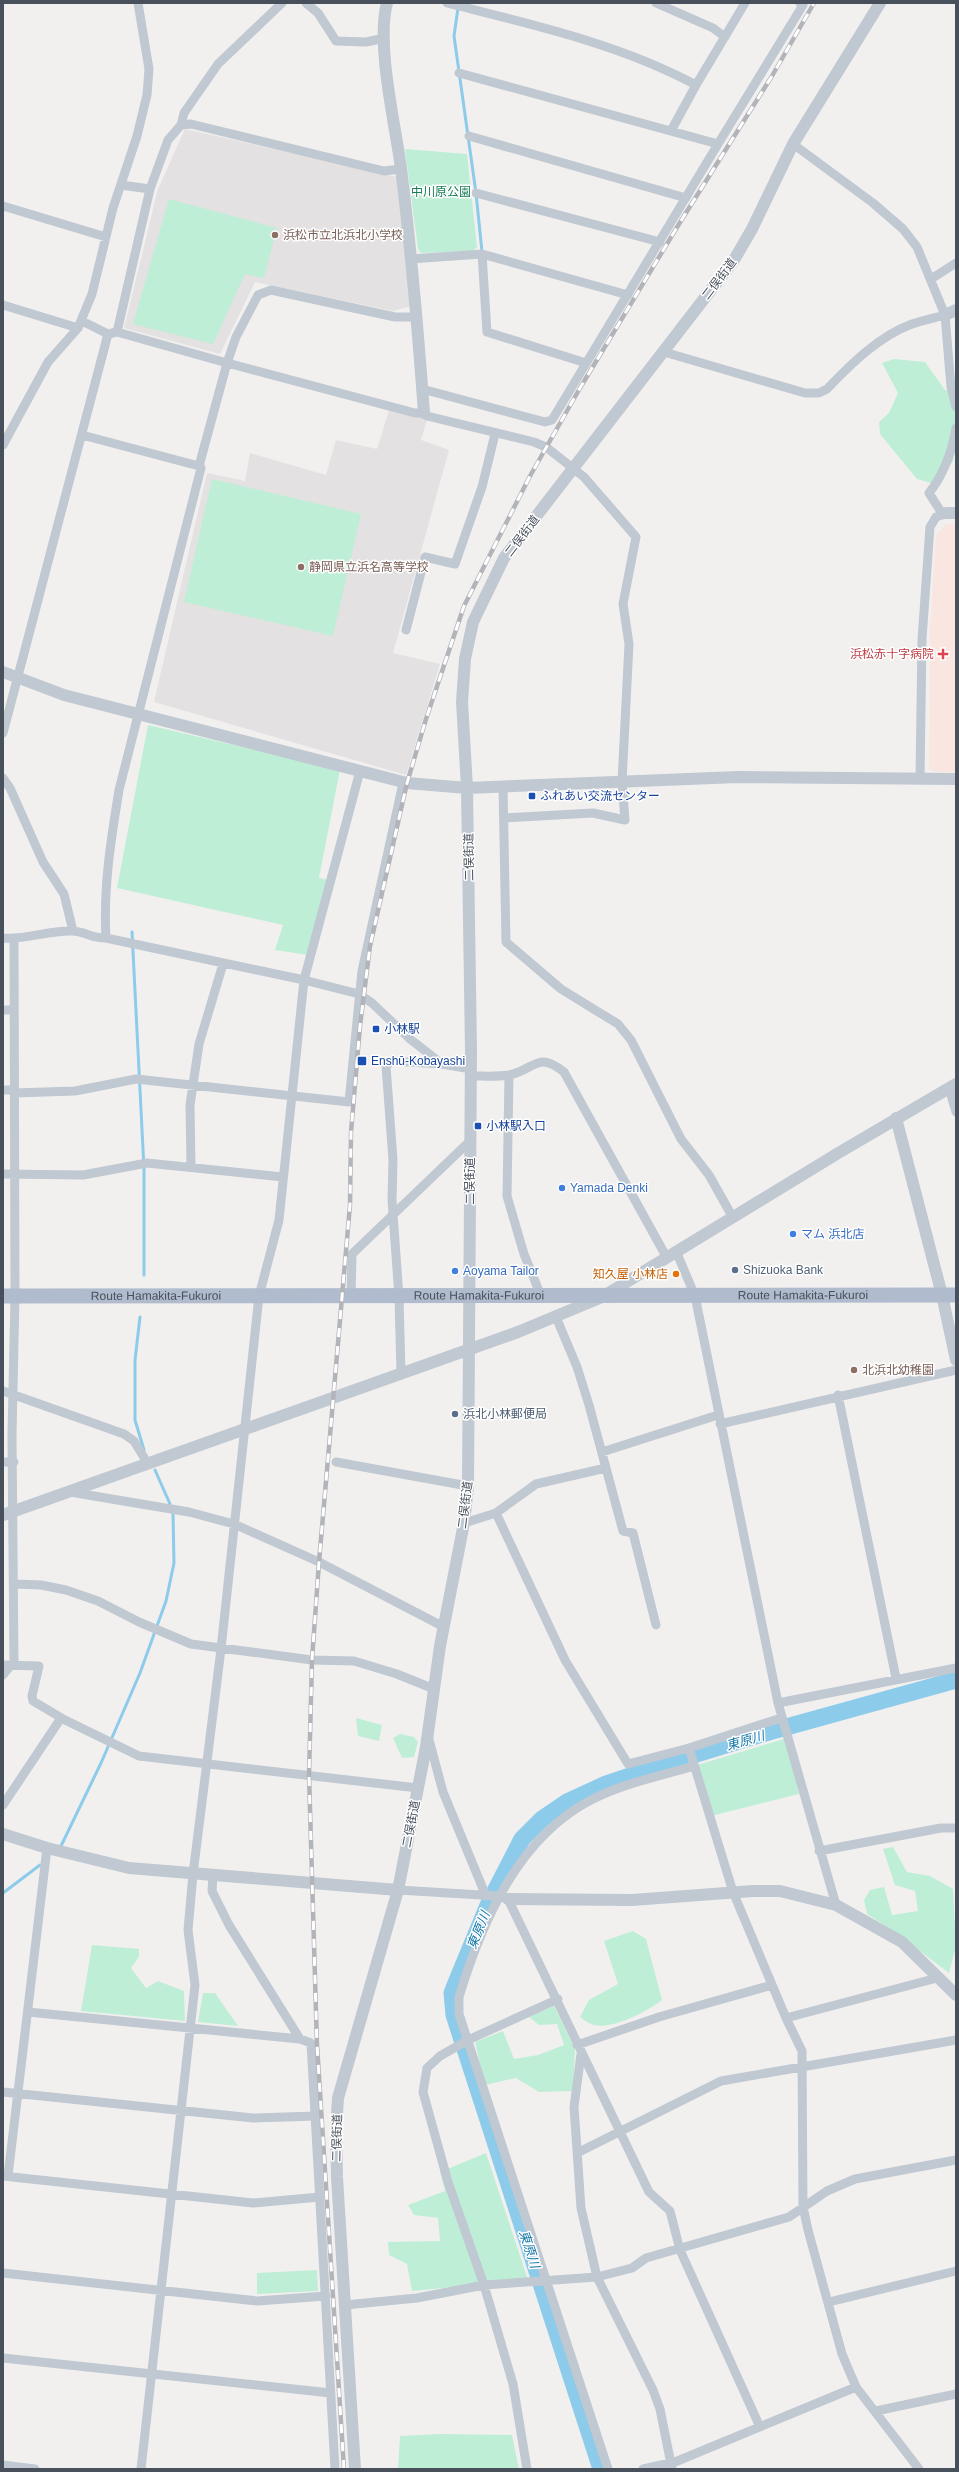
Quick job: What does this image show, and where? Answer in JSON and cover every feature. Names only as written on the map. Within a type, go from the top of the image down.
[{"type":"main road","name":"Route Hamakita-Fukuroi","points":[[9,1296],[470,1295],[602,1297],[949,1295]]},
{"type":"street","points":[[3,445],[48,362],[80,324],[92,294],[106,236],[137,136],[149,82],[149,69],[138,3]]},
{"type":"street","points":[[3,733],[82,435],[112,333],[150,189],[168,140],[181,125],[184,113],[218,64],[282,3]]},
{"type":"street","points":[[306,3],[318,13],[336,41],[366,42],[385,38]]},
{"type":"street","points":[[387,3],[385,38],[401,169],[424,413]]},
{"type":"street","points":[[447,3],[459,4],[618,50],[662,67],[696,85]]},
{"type":"street","points":[[656,3],[682,13],[725,37]]},
{"type":"street","points":[[672,129],[696,85],[745,3]]},
{"type":"street","points":[[422,390],[549,422],[628,295],[803,5],[800,3]]},
{"type":"street","name":"二俣街道","points":[[355,2469],[337,2177],[336,2130],[338,2098],[398,1890],[418,1788],[444,1627],[464,1523],[468,1486],[471,1072],[468,788],[462,702],[465,659],[473,622],[504,558],[734,260],[752,229],[793,144],[880,3]]},
{"type":"street","points":[[459,73],[672,129],[718,144]]},
{"type":"street","points":[[181,125],[191,124],[384,171],[401,169]]},
{"type":"street","points":[[469,136],[686,198]]},
{"type":"street","points":[[793,144],[857,190],[903,229],[917,246],[932,279],[950,312],[956,407]]},
{"type":"street","points":[[121,185],[150,189]]},
{"type":"street","points":[[476,193],[660,242]]},
{"type":"street","points":[[3,206],[106,236]]},
{"type":"street","points":[[410,259],[482,254],[628,295]]},
{"type":"street","points":[[482,254],[487,332],[586,363]]},
{"type":"street","points":[[932,279],[956,263]]},
{"type":"street","points":[[106,938],[106,892],[110,844],[119,790],[200,468],[199,466],[227,363],[236,337],[258,295],[271,290],[395,317],[416,317]]},
{"type":"street","points":[[3,305],[415,413],[424,413],[427,416],[495,434],[534,442],[546,447],[584,477],[636,537],[623,604],[629,644],[622,782],[625,820],[593,813],[505,818]]},
{"type":"street","points":[[664,352],[804,393],[820,393],[827,389],[874,345],[911,324],[950,312]]},
{"type":"street","points":[[920,778],[922,639],[930,527],[936,517],[948,514],[929,493],[938,481],[953,446],[956,428]]},
{"type":"street","points":[[406,630],[425,556],[456,564],[482,487],[495,434]]},
{"type":"street","points":[[82,435],[199,466]]},
{"type":"street","points":[[3,672],[64,695],[403,783],[468,788],[738,777],[956,778]]},
{"type":"street","points":[[141,2469],[195,1985],[188,1930],[193,1874],[207,1765],[259,1296],[279,1220],[304,980],[360,771]]},
{"type":"street","points":[[3,778],[10,788],[43,862],[64,894],[73,931]]},
{"type":"street","points":[[3,1090],[75,1091],[140,1079],[349,1102],[359,994],[377,896],[403,783]]},
{"type":"street","points":[[503,786],[505,818],[506,942],[561,989],[599,1011],[622,1029],[631,1040],[681,1139],[709,1175],[732,1216]]},
{"type":"street","points":[[3,938],[14,939],[73,931],[96,939],[106,938],[139,947],[304,980],[359,994],[372,1003],[410,1039],[442,1064]]},
{"type":"street","points":[[3,1675],[9,1665],[15,1584],[8,1513],[14,1462],[9,1296],[14,1174],[14,939]]},
{"type":"street","points":[[191,1167],[190,1105],[199,1044],[223,964]]},
{"type":"street","points":[[3,1010],[13,1010]]},
{"type":"street","points":[[401,1373],[399,1296],[393,1213],[393,1160],[386,1066],[392,1061],[442,1064],[471,1072],[509,1075],[538,1062],[546,1061],[564,1072],[695,1296],[781,1718],[819,1851],[836,1904]]},
{"type":"street","points":[[509,1075],[507,1196],[524,1254],[541,1296]]},
{"type":"street","points":[[8,1513],[556,1317],[602,1297],[672,1255],[732,1216],[896,1118],[953,1086],[956,1112]]},
{"type":"street","points":[[896,1118],[949,1295],[956,1360]]},
{"type":"street","points":[[351,1296],[352,1254],[393,1213],[471,1140]]},
{"type":"street","points":[[3,1174],[83,1175],[144,1163],[283,1177]]},
{"type":"street","points":[[556,1317],[577,1366],[623,1531],[633,1533],[656,1625]]},
{"type":"street","points":[[602,1452],[719,1419],[838,1396],[956,1370]]},
{"type":"street","points":[[3,1391],[124,1434],[134,1441],[148,1464]]},
{"type":"street","points":[[838,1396],[896,1678]]},
{"type":"street","points":[[3,1462],[14,1462]]},
{"type":"street","points":[[336,1462],[468,1486]]},
{"type":"street","points":[[464,1523],[496,1513],[536,1484],[606,1468]]},
{"type":"street","points":[[70,1492],[189,1512],[234,1524],[319,1562],[444,1627]]},
{"type":"street","points":[[496,1513],[565,1660],[628,1764],[689,1748],[781,1718]]},
{"type":"street","points":[[15,1584],[41,1585],[66,1590],[98,1601],[152,1628],[191,1644],[312,1660],[354,1660],[397,1674],[434,1689]]},
{"type":"street","points":[[9,1665],[39,1666],[32,1696],[33,1701],[61,1718],[112,1741],[139,1756],[418,1788]]},
{"type":"street","points":[[778,1704],[896,1678],[956,1668]]},
{"type":"street","points":[[3,1805],[61,1718]]},
{"type":"street","points":[[427,1734],[444,1792],[487,1896]]},
{"type":"street","points":[[689,1748],[733,1892],[772,1986],[802,2051],[804,2207],[808,2230],[829,2302],[842,2354],[856,2387],[876,2411],[919,2469]]},
{"type":"street","points":[[608,2469],[543,2282],[459,2014],[459,1997],[503,1898],[537,1840],[560,1820],[593,1798],[694,1766]]},
{"type":"street","points":[[819,1851],[941,1828],[956,1828]]},
{"type":"street","points":[[3,1834],[47,1848],[129,1868],[213,1876],[312,1882],[503,1898],[632,1900],[733,1892],[780,1891],[836,1904],[902,1942],[956,1995]]},
{"type":"street","points":[[47,1848],[19,2094],[6,2176],[253,2203],[320,2197]]},
{"type":"street","points":[[213,1876],[212,1892],[229,1925],[300,2039]]},
{"type":"street","points":[[503,1898],[558,1999],[579,2050],[621,2132],[649,2192],[670,2211],[680,2250],[760,2427]]},
{"type":"street","points":[[786,2018],[937,1978]]},
{"type":"street","points":[[579,2050],[659,2017],[772,1986]]},
{"type":"street","points":[[527,2469],[513,2384],[484,2285],[450,2188],[423,2092],[427,2068],[440,2056],[468,2040],[558,1999]]},
{"type":"street","points":[[28,2012],[300,2039],[310,2043],[316,2116],[335,2469]]},
{"type":"street","points":[[577,2153],[721,2081],[956,2040]]},
{"type":"street","points":[[579,2050],[574,2107],[581,2208],[597,2277],[653,2390],[660,2409],[672,2466]]},
{"type":"street","points":[[3,2092],[253,2118],[316,2116]]},
{"type":"street","points":[[345,2305],[417,2298],[484,2285],[597,2277],[632,2268],[646,2258],[680,2250],[789,2217],[826,2191],[855,2179],[956,2160]]},
{"type":"street","points":[[829,2302],[956,2271]]},
{"type":"street","points":[[3,2274],[257,2301],[326,2296]]},
{"type":"street","points":[[3,2358],[330,2392]]},
{"type":"street","points":[[644,2469],[672,2466],[856,2387]]},
{"type":"street","points":[[876,2411],[956,2394]]},
{"type":"street","points":[[3,2465],[35,2469]]},
{"type":"shaded area","name":"浜松市立北浜北小学校","points":[[185,129],[397,177],[412,306],[393,311],[255,282],[220,354],[124,328],[158,189]]},
{"type":"shaded area","name":"静岡県立浜名高等学校","points":[[390,407],[428,417],[421,440],[449,450],[393,653],[440,664],[406,775],[154,702],[207,473],[245,481],[250,453],[326,475],[336,440],[377,449]]},
{"type":"shaded area","name":"浜松赤十字病院","points":[[946,524],[956,524],[956,772],[934,772],[929,769],[930,628],[936,535]]},
{"type":"green space","name":"中川原公園","points":[[405,149],[467,154],[477,247],[473,251],[421,253],[418,249]]},
{"type":"green space","points":[[169,199],[277,228],[264,278],[245,274],[213,344],[133,324]]},
{"type":"green space","points":[[894,359],[925,362],[945,390],[956,392],[955,454],[953,461],[935,484],[917,479],[880,434],[879,422],[889,413],[898,393],[882,363]]},
{"type":"green space","points":[[212,479],[361,514],[333,636],[184,602]]},
{"type":"green space","points":[[148,725],[340,770],[319,878],[328,880],[308,955],[275,950],[283,925],[117,888]]},
{"type":"green space","points":[[356,1718],[382,1725],[379,1741],[358,1736]]},
{"type":"green space","points":[[400,1734],[414,1737],[418,1742],[414,1757],[402,1758],[393,1738]]},
{"type":"green space","points":[[787,1738],[799,1794],[711,1816],[694,1766]]},
{"type":"green space","points":[[893,1847],[907,1872],[930,1876],[953,1889],[956,1947],[949,1973],[895,1932],[867,1914],[864,1900],[870,1890],[884,1887],[892,1915],[918,1911],[915,1891],[895,1885],[883,1849]]},
{"type":"green space","points":[[633,1931],[646,1939],[662,2000],[639,2014],[620,2022],[602,2026],[590,2024],[580,2017],[589,2000],[618,1984],[604,1941]]},
{"type":"green space","points":[[92,1945],[139,1949],[139,1957],[131,1968],[146,1988],[158,1981],[184,1991],[185,2021],[81,2011]]},
{"type":"green space","points":[[203,1993],[215,1993],[238,2026],[198,2022]]},
{"type":"green space","points":[[554,2006],[575,2049],[573,2091],[539,2092],[516,2078],[485,2085],[475,2042],[503,2031],[514,2059],[538,2055],[564,2045],[557,2024],[539,2025],[529,2017]]},
{"type":"green space","points":[[486,2153],[528,2280],[412,2291],[407,2264],[389,2255],[388,2242],[440,2241],[438,2218],[414,2215],[408,2205],[445,2191],[440,2172]]},
{"type":"green space","points":[[317,2270],[318,2291],[257,2294],[257,2273]]},
{"type":"green space","points":[[440,2434],[512,2435],[519,2469],[398,2469],[400,2436]]},
{"type":"waterway","points":[[458,8],[454,36],[476,193],[482,252]]},
{"type":"waterway","points":[[132,932],[144,1169],[144,1275]]},
{"type":"waterway","points":[[140,1317],[135,1360],[135,1420],[144,1450]]},
{"type":"waterway","points":[[155,1470],[170,1504]]},
{"type":"waterway","points":[[61,1846],[101,1763],[140,1673],[166,1601],[174,1563],[173,1514]]},
{"type":"waterway","name":"東原川","points":[[601,2469],[454,2015],[452,1993],[489,1903],[522,1839],[542,1819],[567,1802],[606,1784],[683,1758],[772,1731],[956,1680]]},
{"type":"waterway","points":[[3,1893],[40,1865]]},
{"type":"railway","points":[[344,2469],[317,2045],[309,1775],[312,1660],[319,1562],[350,1205],[351,1132],[360,1026],[370,946],[407,783],[426,719],[464,606],[530,476],[580,388],[679,224],[772,76],[814,3]]},
{"type":"place","name":"浜松市立北浜北小学校","points":[[275,235]]},
{"type":"place","name":"静岡県立浜名高等学校","points":[[301,567]]},
{"type":"place","name":"浜松赤十字病院","points":[[943,654]]},
{"type":"place","name":"ふれあい交流センター","points":[[532,796]]},
{"type":"place","name":"小林駅","points":[[376,1029]]},
{"type":"place","name":"Enshū-Kobayashi","points":[[362,1061]]},
{"type":"place","name":"小林駅入口","points":[[478,1126]]},
{"type":"place","name":"Yamada Denki","points":[[562,1188]]},
{"type":"place","name":"マム 浜北店","points":[[793,1234]]},
{"type":"place","name":"Shizuoka Bank","points":[[735,1270]]},
{"type":"place","name":"Aoyama Tailor","points":[[455,1271]]},
{"type":"place","name":"知久屋 小林店","points":[[676,1274]]},
{"type":"place","name":"北浜北幼稚園","points":[[854,1370]]},
{"type":"place","name":"浜北小林郵便局","points":[[455,1414]]}]
